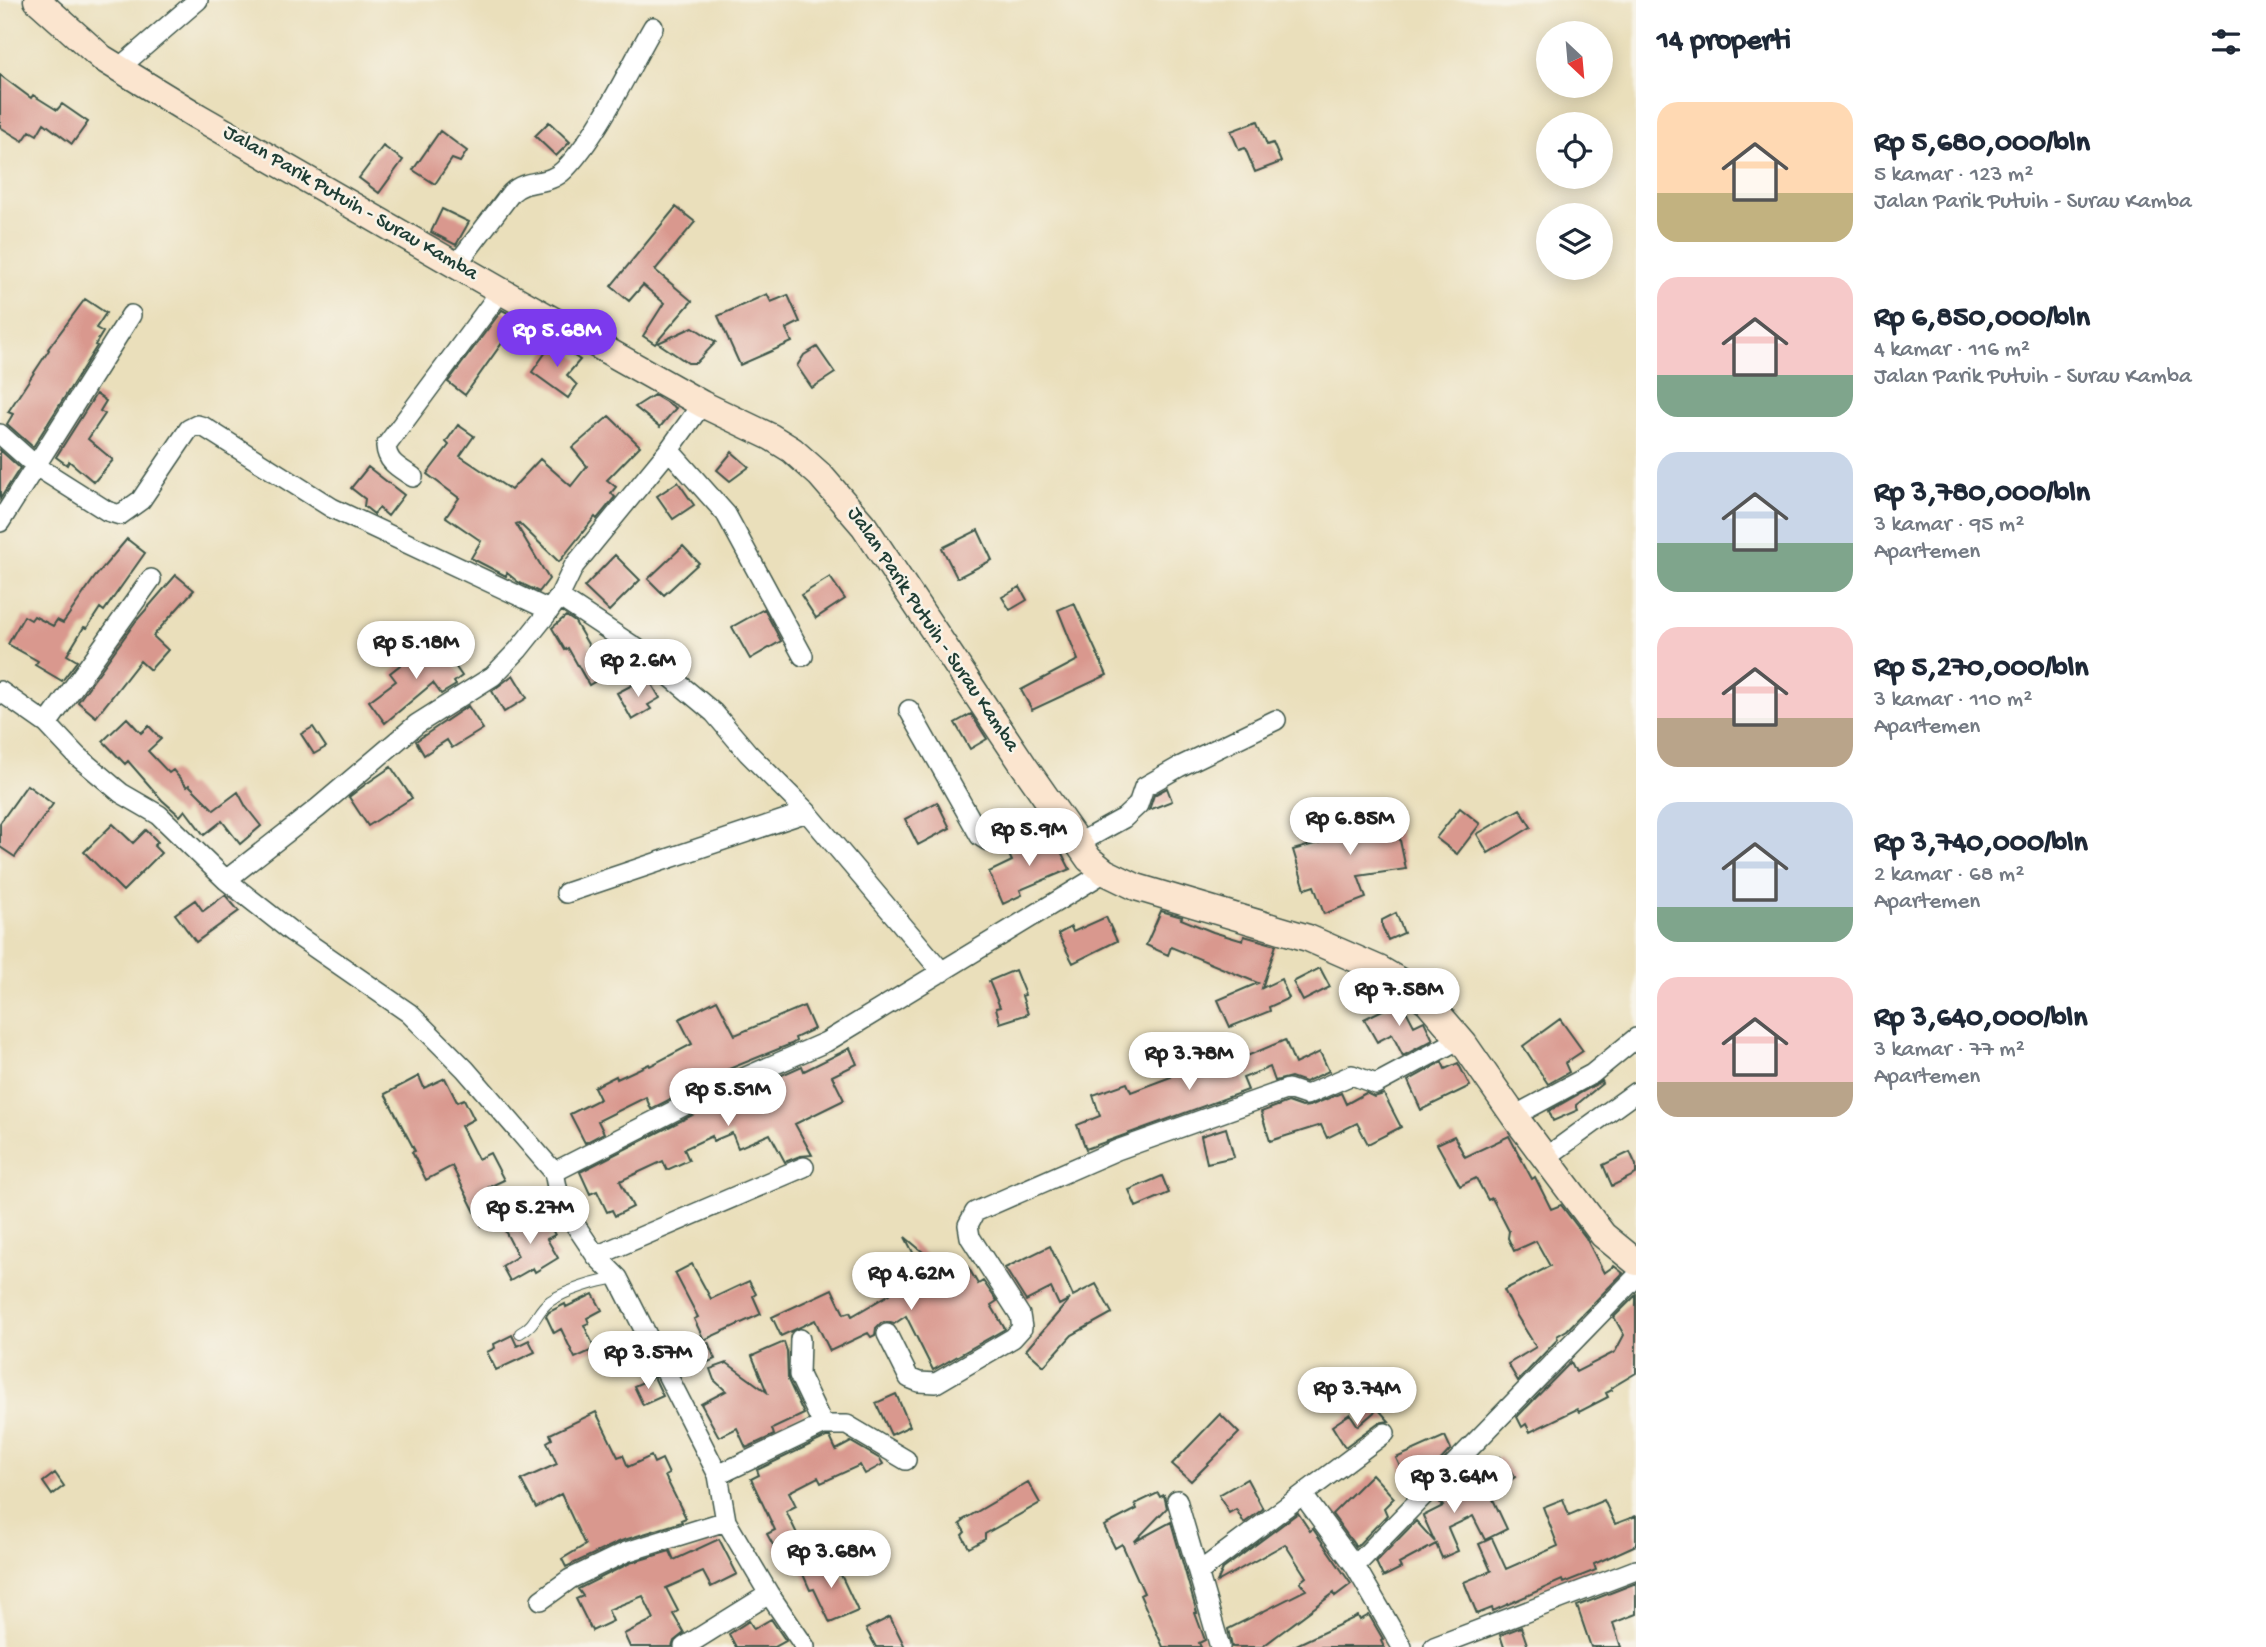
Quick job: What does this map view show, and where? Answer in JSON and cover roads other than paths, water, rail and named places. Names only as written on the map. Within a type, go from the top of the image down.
[{"type":"street","name":"Jalan Parik Putuih - Surau Kamba","points":[[37,0],[102,58],[197,116],[702,404],[792,450],[820,475],[864,526],[1089,859],[1105,872],[1161,895],[1308,938],[1379,969],[1406,985],[1428,1002],[1460,1039],[1603,1235],[1636,1262]]},
{"type":"street","points":[[119,68],[198,0]]},
{"type":"street","points":[[457,264],[520,185],[546,182],[564,170],[593,134],[653,27]]},
{"type":"street","points":[[413,477],[392,463],[386,446],[501,291]]},
{"type":"street","points":[[0,522],[131,315]]},
{"type":"street","points":[[226,880],[318,808],[417,724],[493,676],[518,650],[554,603],[574,566],[669,450],[702,404]]},
{"type":"street","points":[[0,434],[36,466],[107,511],[120,515],[141,500],[189,429],[197,425],[332,508],[554,603],[636,648],[714,713],[771,778],[793,796],[942,972]]},
{"type":"street","points":[[669,450],[726,514],[803,656]]},
{"type":"street","points":[[47,724],[151,579]]},
{"type":"street","points":[[0,691],[47,724],[77,756],[121,793],[159,815],[226,880],[292,932],[409,1013],[465,1069],[554,1172],[560,1202],[596,1256],[618,1278],[718,1475],[726,1521],[769,1594],[805,1647]]},
{"type":"street","points":[[909,710],[980,836],[987,842],[1003,842],[1057,814]]},
{"type":"street","points":[[1077,844],[1124,818],[1138,805],[1144,787],[1276,720]]},
{"type":"street","points":[[566,893],[807,812]]},
{"type":"street","points":[[554,1172],[709,1093],[826,1042],[1105,872]]},
{"type":"street","points":[[1514,1116],[1592,1074],[1636,1038]]},
{"type":"street","points":[[887,1334],[909,1378],[919,1382],[936,1383],[1013,1338],[1022,1328],[1020,1315],[970,1237],[968,1225],[975,1212],[1117,1150],[1289,1089],[1306,1095],[1352,1075],[1376,1084],[1460,1039]]},
{"type":"street","points":[[1545,1158],[1636,1093]]},
{"type":"street","points":[[596,1256],[804,1167]]},
{"type":"street","points":[[1355,1566],[1636,1277]]},
{"type":"street","points":[[800,1339],[799,1375],[823,1425]]},
{"type":"street","points":[[718,1475],[823,1425],[847,1425],[906,1460]]},
{"type":"street","points":[[1199,1572],[1385,1433]]},
{"type":"street","points":[[1303,1495],[1355,1566],[1402,1647]]},
{"type":"street","points":[[1177,1500],[1220,1647]]},
{"type":"street","points":[[541,1600],[570,1578],[626,1552],[726,1521]]},
{"type":"street","points":[[1434,1647],[1636,1570]]},
{"type":"street","points":[[684,1647],[769,1594]]},
{"type":"lane","points":[[520,1333],[532,1327],[549,1302],[595,1281],[618,1278]]}]
